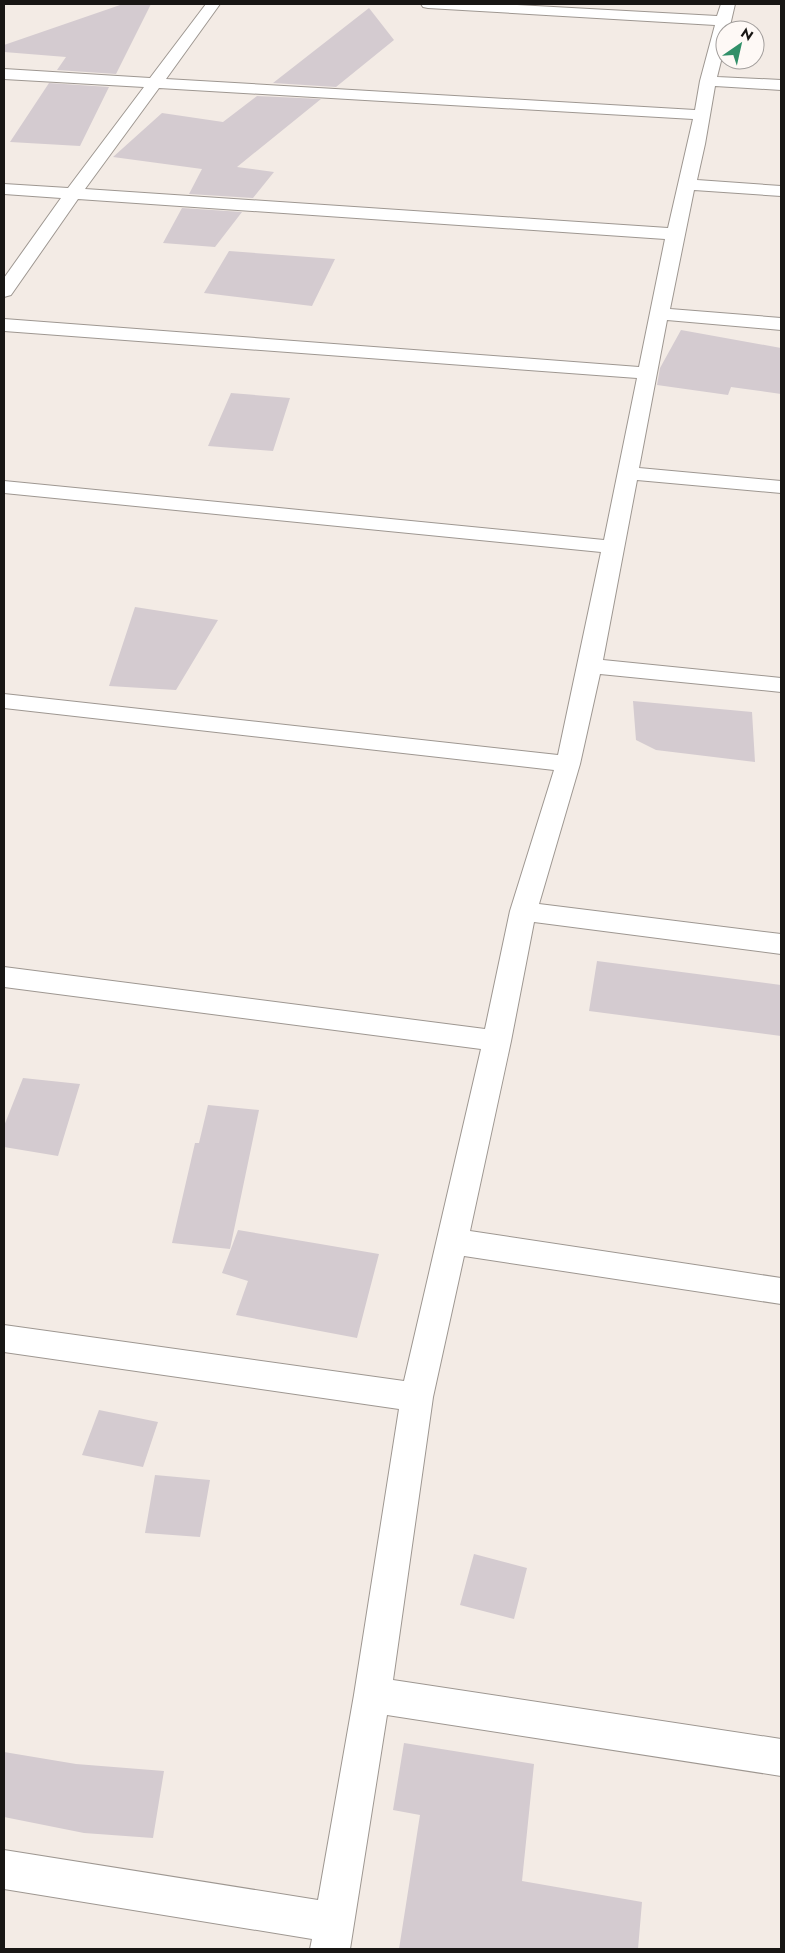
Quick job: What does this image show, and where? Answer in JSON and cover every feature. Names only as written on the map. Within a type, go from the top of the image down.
[{"type":"street","points":[[4,292],[74,192],[214,4]]},
{"type":"street","points":[[4,1869],[332,1936],[372,1695],[417,1397],[497,1040],[522,912],[568,764],[590,666],[658,314],[697,144],[708,81],[725,12],[428,4]]},
{"type":"street","points":[[4,74],[701,115]]},
{"type":"street","points":[[708,81],[781,85]]},
{"type":"street","points":[[688,184],[781,191]]},
{"type":"street","points":[[4,188],[675,234]]},
{"type":"street","points":[[658,314],[781,324]]},
{"type":"street","points":[[4,325],[646,373]]},
{"type":"street","points":[[627,473],[781,487]]},
{"type":"street","points":[[4,487],[613,546]]},
{"type":"street","points":[[590,666],[781,685]]},
{"type":"street","points":[[4,701],[568,764]]},
{"type":"street","points":[[522,912],[781,944]]},
{"type":"street","points":[[4,977],[497,1040]]},
{"type":"street","points":[[451,1241],[781,1291]]},
{"type":"street","points":[[4,1338],[417,1397]]},
{"type":"street","points":[[372,1695],[781,1758]]},
{"type":"building","points":[[123,4],[151,4],[116,74],[57,70],[66,57],[4,52],[4,45]]},
{"type":"building","points":[[369,8],[394,40],[336,87],[273,83]]},
{"type":"building","points":[[49,83],[109,87],[80,146],[10,142]]},
{"type":"building","points":[[257,96],[321,99],[237,167],[274,172],[253,198],[189,194],[202,169],[113,157],[162,113],[223,122]]},
{"type":"building","points":[[182,208],[242,212],[215,247],[163,243]]},
{"type":"building","points":[[229,251],[335,259],[312,306],[204,293]]},
{"type":"building","points":[[681,330],[781,348],[781,394],[731,387],[728,395],[657,385],[660,368]]},
{"type":"building","points":[[231,393],[290,398],[273,451],[208,446]]},
{"type":"building","points":[[135,607],[218,620],[176,690],[109,686]]},
{"type":"building","points":[[633,701],[752,712],[755,762],[656,750],[636,740]]},
{"type":"building","points":[[597,961],[781,985],[781,1036],[589,1011]]},
{"type":"building","points":[[23,1078],[80,1084],[58,1156],[4,1147],[4,1126]]},
{"type":"building","points":[[208,1105],[259,1110],[230,1249],[172,1243],[195,1143],[199,1143]]},
{"type":"building","points":[[238,1230],[379,1254],[357,1338],[236,1315],[248,1281],[222,1273]]},
{"type":"building","points":[[99,1410],[158,1422],[143,1467],[82,1455]]},
{"type":"building","points":[[155,1475],[210,1480],[200,1537],[145,1533]]},
{"type":"building","points":[[474,1554],[527,1568],[514,1619],[460,1605]]},
{"type":"building","points":[[404,1743],[534,1764],[522,1881],[642,1902],[638,1949],[399,1949],[420,1815],[393,1810]]},
{"type":"building","points":[[4,1752],[76,1764],[164,1771],[153,1838],[84,1833],[4,1817]]}]
